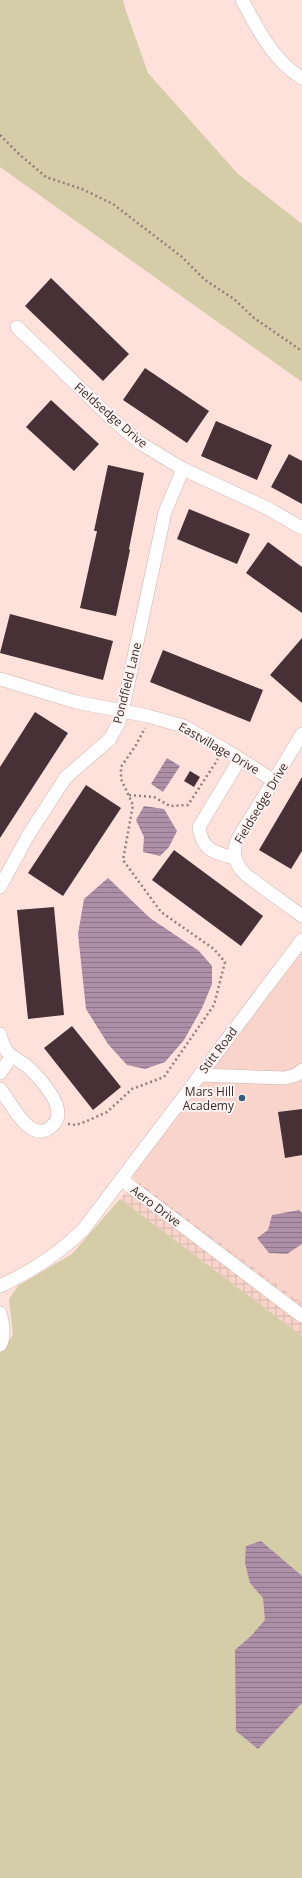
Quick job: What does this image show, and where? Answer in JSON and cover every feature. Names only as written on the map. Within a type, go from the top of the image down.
[{"type":"street","points":[[242,0],[278,57],[290,71],[302,78]]},
{"type":"street","name":"Fieldsedge Drive","points":[[17,328],[110,418],[140,443],[183,469],[267,508],[302,528]]},
{"type":"street","name":"Pondfield Lane","points":[[0,887],[29,834],[66,777],[110,739],[117,726],[122,710],[165,512],[183,469]]},
{"type":"street","name":"Eastvillage Drive","points":[[0,679],[76,702],[122,710],[183,726],[273,780]]},
{"type":"street","name":"Fieldsedge Drive","points":[[302,734],[234,846],[234,858],[238,868],[302,916]]},
{"type":"street","points":[[234,858],[212,851],[201,839],[199,827],[240,759]]},
{"type":"street","name":"Stitt Road","points":[[122,1180],[302,940]]},
{"type":"street","points":[[0,1034],[5,1049],[11,1057],[28,1067],[52,1096],[57,1105],[59,1114],[56,1123],[48,1130],[39,1132],[30,1129],[0,1089]]},
{"type":"street","points":[[0,1073],[11,1057]]},
{"type":"street","points":[[200,1074],[285,1078],[296,1075],[302,1070]]},
{"type":"street","name":"Aero Drive","points":[[0,1286],[25,1274],[64,1249],[88,1224],[122,1180],[302,1316]]},
{"type":"street","points":[[0,1313],[2,1322],[2,1341],[0,1345]]},
{"type":"path","points":[[0,135],[20,155],[46,177],[82,190],[113,204],[182,257],[205,280],[234,299],[254,318],[302,351]]},
{"type":"path","points":[[65,1123],[76,1125],[106,1112],[132,1089],[142,1084],[157,1081],[164,1077],[214,1005],[225,962],[214,949],[161,912],[123,860],[133,805],[121,779],[120,767],[136,744],[147,724]]},
{"type":"path","points":[[129,795],[154,796],[170,806],[188,805],[219,756]]},
{"type":"shaded area","points":[[0,0],[123,0],[148,73],[237,173],[302,224],[302,382],[0,167]]},
{"type":"shaded area","points":[[167,758],[180,766],[163,792],[151,784]]},
{"type":"shaded area","points":[[144,806],[164,809],[177,831],[169,847],[160,856],[143,852],[144,837],[136,820]]},
{"type":"shaded area","points":[[108,878],[150,918],[199,951],[212,966],[212,984],[202,1008],[184,1040],[165,1062],[145,1069],[127,1065],[108,1044],[86,1009],[78,934],[84,899]]},
{"type":"shaded area","name":"Mars Hill Academy","points":[[302,940],[302,1303],[127,1173]]},
{"type":"shaded area","points":[[136,1180],[302,1303],[302,1336],[120,1199]]},
{"type":"shaded area","points":[[120,1199],[302,1336],[302,1878],[0,1878],[0,1353],[13,1335],[9,1299],[18,1286],[72,1254]]},
{"type":"shaded area","points":[[299,1210],[302,1213],[302,1244],[287,1254],[269,1253],[257,1238],[268,1230],[272,1215]]},
{"type":"shaded area","points":[[261,1541],[302,1576],[302,1703],[258,1749],[236,1731],[235,1650],[251,1636],[265,1620],[263,1598],[250,1583],[245,1563],[246,1546]]},
{"type":"building","points":[[51,278],[129,354],[103,381],[25,306]]},
{"type":"building","points":[[145,368],[209,411],[187,443],[123,400]]},
{"type":"building","points":[[51,400],[99,444],[74,471],[26,427]]},
{"type":"building","points":[[216,421],[272,445],[257,480],[201,456]]},
{"type":"building","points":[[289,454],[302,461],[302,504],[271,487]]},
{"type":"building","points":[[108,465],[144,473],[116,616],[80,608],[97,531],[94,531]]},
{"type":"building","points":[[189,509],[250,534],[237,564],[177,539]]},
{"type":"building","points":[[268,542],[302,567],[302,613],[246,573]]},
{"type":"building","points":[[10,614],[113,641],[103,680],[0,653]]},
{"type":"building","points":[[302,638],[302,703],[270,675]]},
{"type":"building","points":[[163,650],[263,690],[250,722],[150,682]]},
{"type":"building","points":[[35,712],[68,733],[0,838],[0,767]]},
{"type":"building","points":[[190,771],[200,777],[194,787],[184,781]]},
{"type":"building","points":[[302,777],[302,851],[291,869],[259,850]]},
{"type":"building","points":[[86,785],[121,808],[63,896],[28,873]]},
{"type":"building","points":[[174,850],[263,916],[241,946],[152,880]]},
{"type":"building","points":[[54,907],[64,1015],[28,1019],[17,910]]},
{"type":"building","points":[[72,1026],[121,1087],[93,1110],[44,1048]]},
{"type":"building","points":[[302,1109],[302,1155],[285,1158],[278,1112]]},
{"type":"place","name":"Mars Hill Academy","points":[[242,1098]]}]
